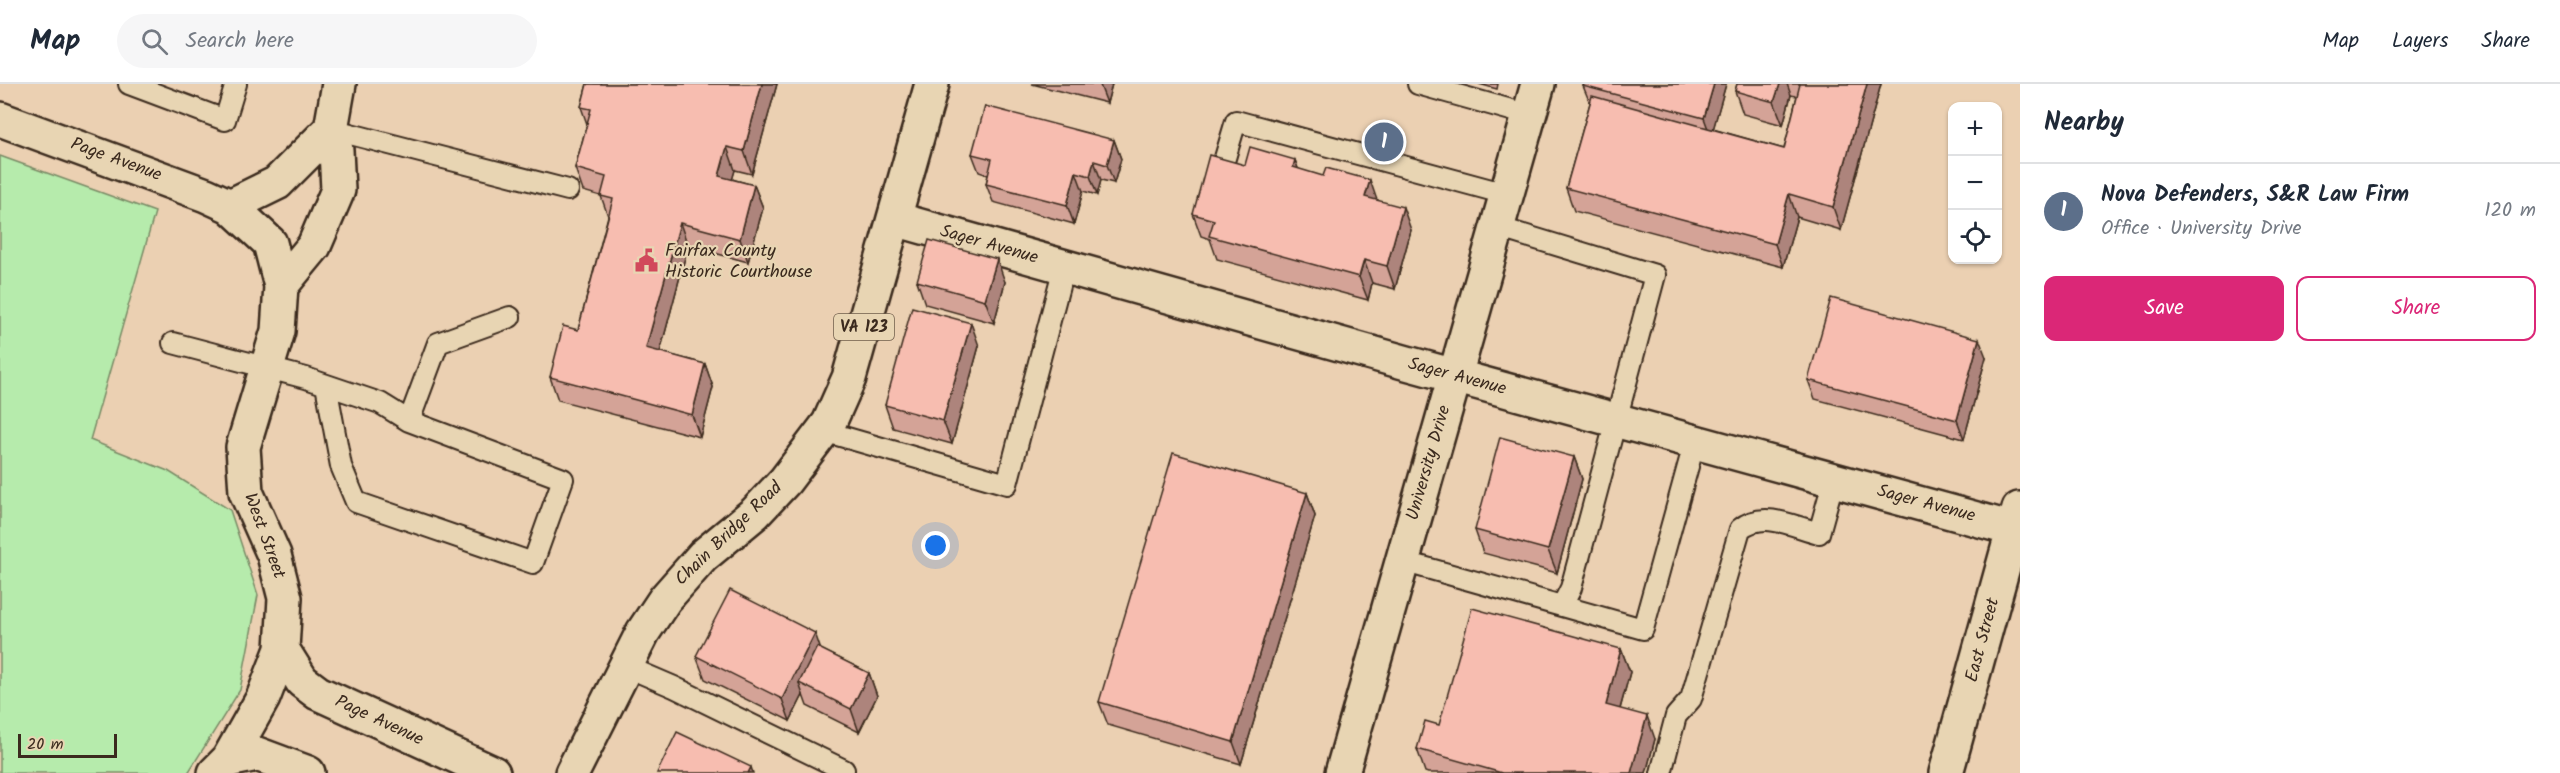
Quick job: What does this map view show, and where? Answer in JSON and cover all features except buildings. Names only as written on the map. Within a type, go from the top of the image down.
[{"type":"street","points":[[281,286],[314,246],[338,190],[336,150],[331,129],[339,84]]},
{"type":"street","name":"Chain Bridge Road","points":[[572,773],[643,632],[675,585],[703,556],[755,513],[785,481],[823,431],[849,378],[932,84]]},
{"type":"street","name":"University Drive","points":[[1342,773],[1538,84]]},
{"type":"street","name":"Page Avenue","points":[[0,118],[168,179],[230,206]]},
{"type":"street","points":[[230,206],[277,183],[331,129]]},
{"type":"street","name":"West Street","points":[[222,766],[263,698],[282,649],[285,598],[274,555],[246,492],[243,447],[279,332],[281,286],[270,243],[230,206]]},
{"type":"street","name":"Sager Avenue","points":[[895,219],[1454,376],[1834,479],[2018,522]]},
{"type":"street","name":"East Street","points":[[1946,773],[2018,522]]},
{"type":"street","name":"Page Avenue","points":[[282,649],[302,681],[318,693],[493,773]]},
{"type":"street","points":[[222,766],[257,754],[308,773]]},
{"type":"lane","points":[[129,84],[225,120],[236,84]]},
{"type":"lane","points":[[1418,84],[1529,115]]},
{"type":"lane","points":[[1222,168],[1236,121],[1506,194]]},
{"type":"lane","points":[[331,129],[568,190]]},
{"type":"lane","points":[[1497,226],[1655,275],[1571,588],[1562,606]]},
{"type":"lane","points":[[823,431],[1007,484],[1064,267]]},
{"type":"lane","points":[[409,422],[438,343],[510,317]]},
{"type":"lane","points":[[173,342],[326,385],[380,403],[409,422],[563,479],[533,563],[356,502],[341,466],[326,385]]},
{"type":"lane","points":[[1402,561],[1643,628],[1695,441]]},
{"type":"lane","points":[[1661,773],[1676,716],[1691,699],[1740,529],[1751,520],[1767,519],[1819,533],[1834,479]]},
{"type":"lane","points":[[625,666],[675,687],[844,770]]},
{"type":"green space","points":[[0,156],[155,212],[90,440],[168,471],[230,510],[258,595],[240,690],[188,773],[0,773]]},
{"type":"place","name":"Nova Defenders, S&R Law Firm","points":[[1384,142]]},
{"type":"place","name":"Fairfax County Historic Courthouse","points":[[647,261]]}]
